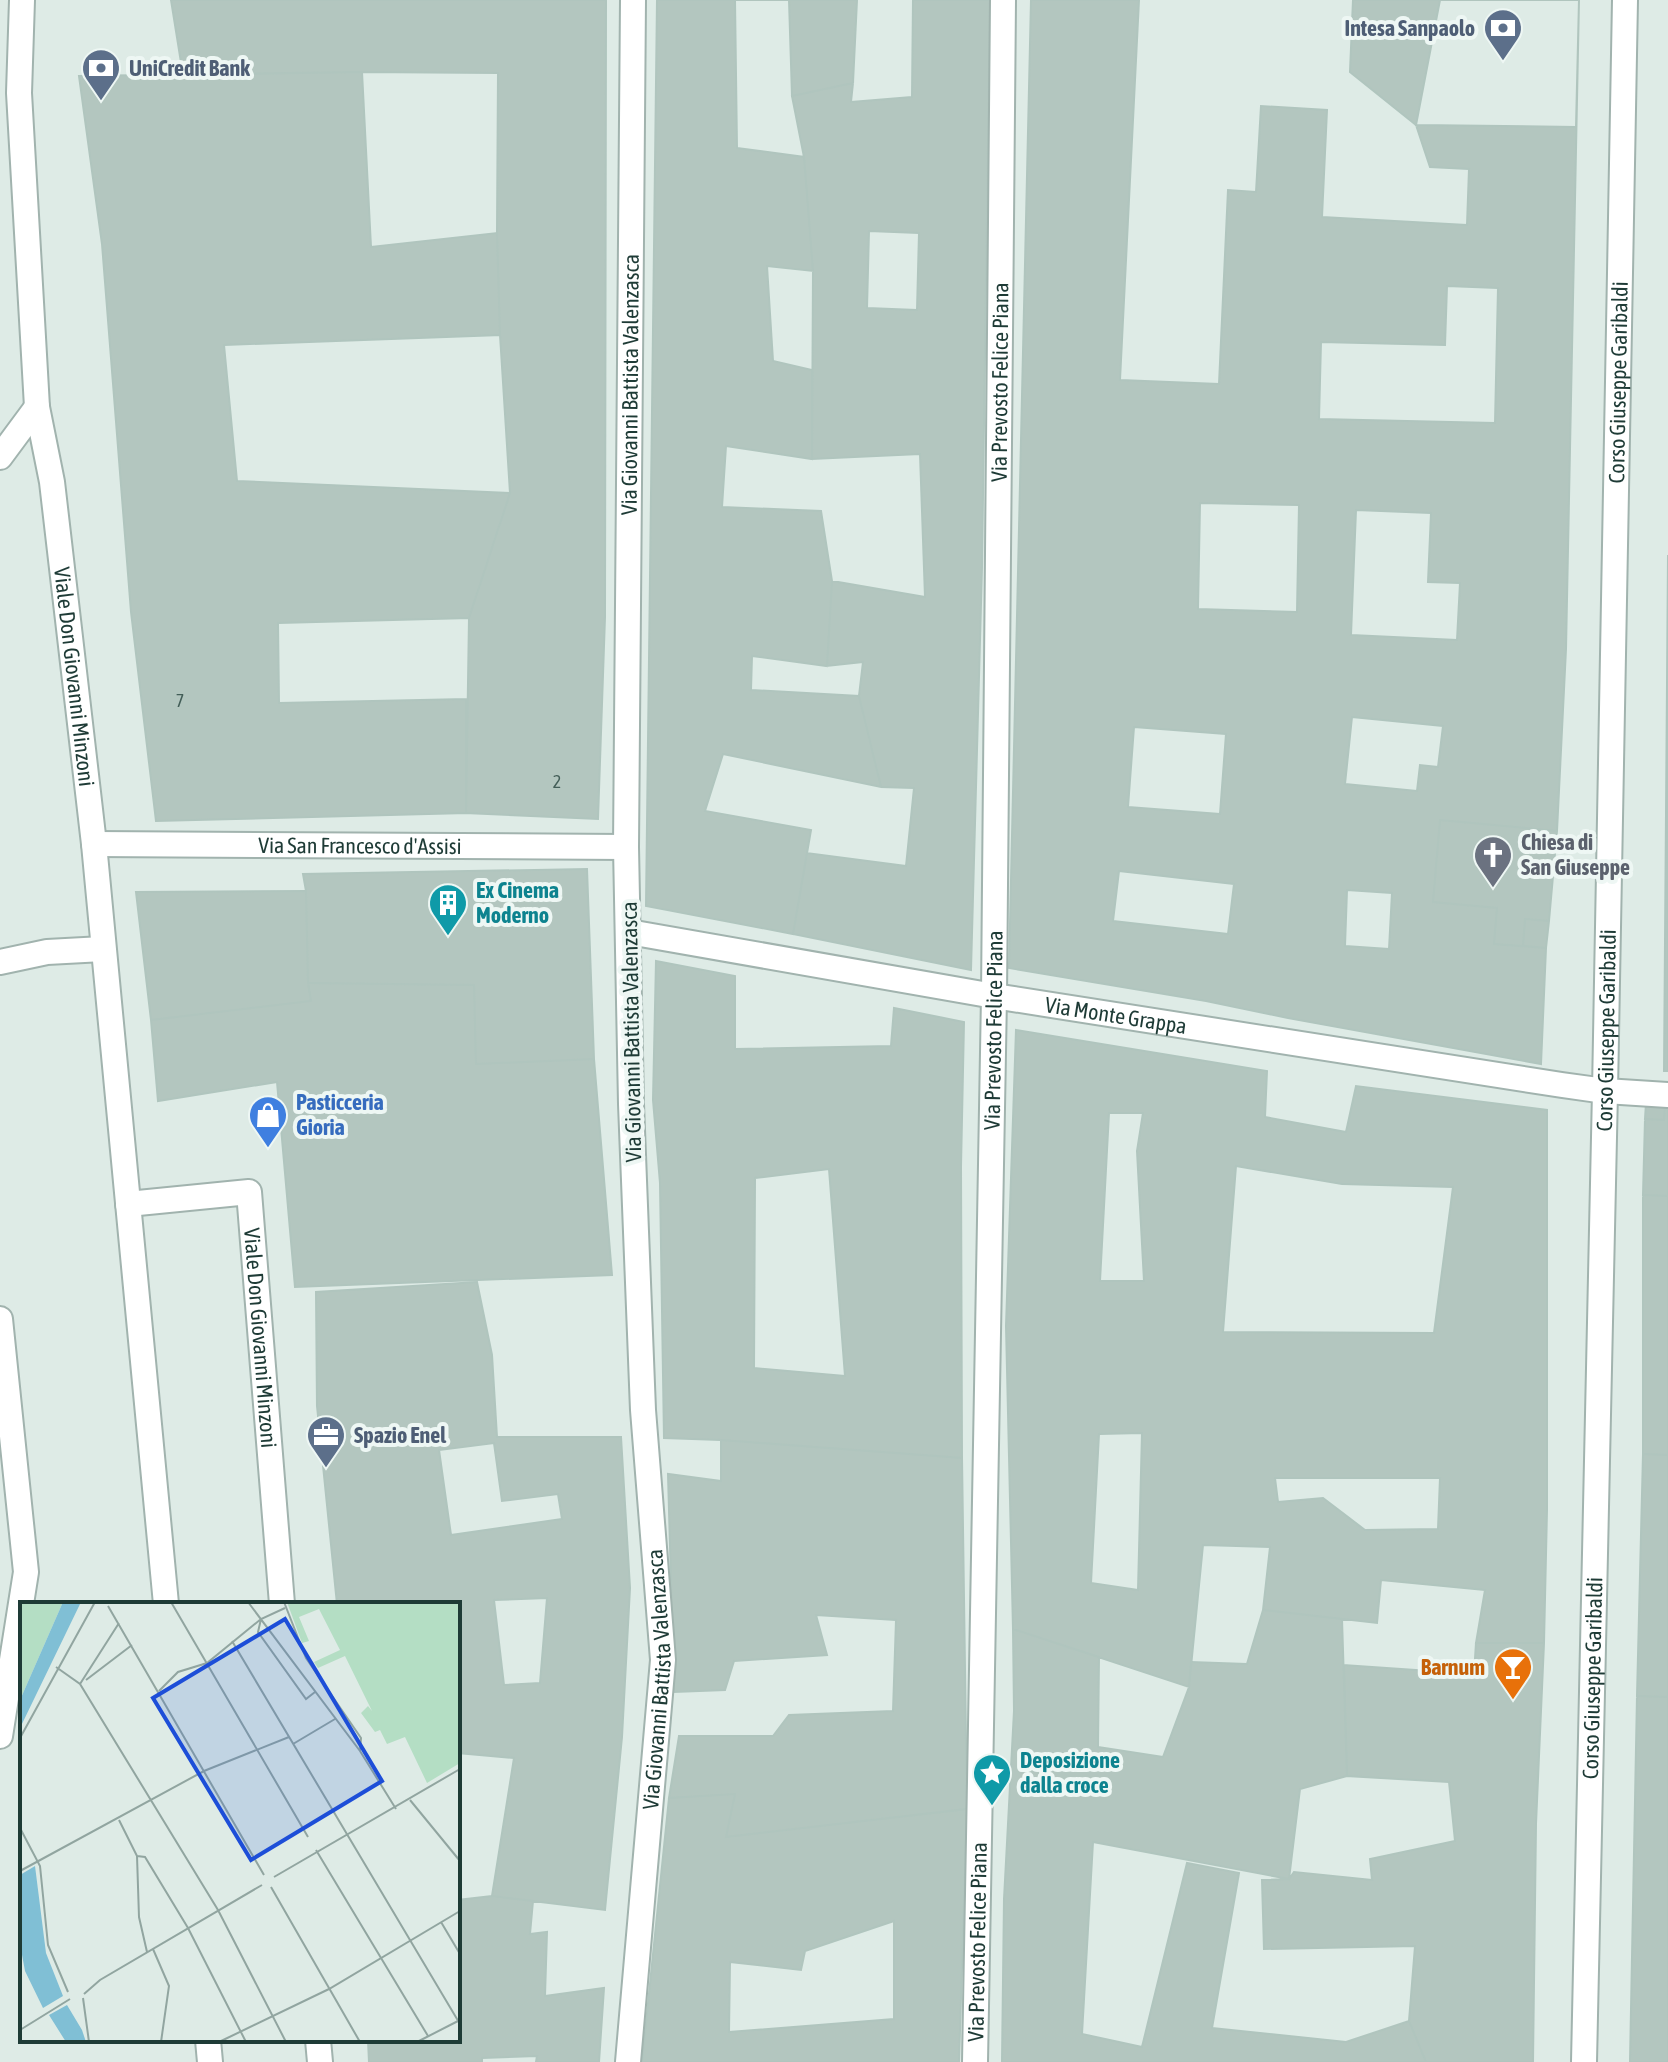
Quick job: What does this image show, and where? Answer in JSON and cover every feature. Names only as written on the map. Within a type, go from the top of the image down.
[{"type":"street","name":"Viale Don Giovanni Minzoni","points":[[22,0],[19,93],[37,407],[52,482],[94,844],[166,1602]]},
{"type":"street","name":"Via Giovanni Battista Valenzasca","points":[[628,2062],[663,1660],[643,1410],[631,1104],[626,847],[633,0]]},
{"type":"street","name":"Via Prevosto Felice Piana","points":[[975,2062],[994,996],[1003,0]]},
{"type":"street","name":"Corso Giuseppe Garibaldi","points":[[1584,2062],[1625,0]]},
{"type":"street","points":[[0,457],[37,407]]},
{"type":"street","name":"Via San Francesco d'Assisi","points":[[94,844],[626,847]]},
{"type":"street","name":"Via Monte Grappa","points":[[629,932],[994,996],[1605,1091],[1668,1095]]},
{"type":"street","points":[[0,962],[47,952],[103,949]]},
{"type":"street","name":"Viale Don Giovanni Minzoni","points":[[128,1204],[249,1192],[282,1602]]},
{"type":"street","points":[[0,1319],[26,1572],[21,1602]]},
{"type":"street","points":[[0,1736],[20,1610]]},
{"type":"street","points":[[208,2042],[210,2062]]},
{"type":"street","points":[[318,2042],[320,2062]]},
{"type":"building","points":[[171,0],[606,0],[605,617],[598,819],[466,813],[469,618],[510,493],[497,233],[498,73],[183,75]]},
{"type":"building","points":[[657,0],[735,0],[737,148],[804,157],[813,271],[767,266],[773,361],[812,370],[812,459],[726,446],[722,507],[821,511],[832,581],[827,666],[752,656],[751,690],[859,696],[881,787],[723,754],[705,811],[811,830],[793,934],[646,906]]},
{"type":"building","points":[[789,0],[857,0],[853,83],[792,96]]},
{"type":"building","points":[[913,0],[990,0],[982,567],[971,970],[793,934],[807,853],[906,866],[914,788],[881,787],[859,696],[863,662],[827,666],[832,581],[925,597],[920,454],[812,459],[813,271],[804,157],[792,96],[853,83],[851,102],[912,97]],"holes":[[[869,231],[919,233],[917,310],[867,308]]]},
{"type":"building","points":[[1031,0],[1139,0],[1120,380],[1219,384],[1228,190],[1256,192],[1261,106],[1327,110],[1322,217],[1467,225],[1469,169],[1430,167],[1416,125],[1350,72],[1353,0],[1579,0],[1566,649],[1557,831],[1440,820],[1433,902],[1497,908],[1494,944],[1546,948],[1541,1064],[1206,1001],[1009,968]],"holes":[[[1447,286],[1498,288],[1495,423],[1319,419],[1321,342],[1445,345]],[[1200,503],[1299,505],[1297,612],[1198,609]],[[1356,510],[1431,513],[1428,582],[1460,583],[1457,640],[1351,635]],[[1352,717],[1443,726],[1438,767],[1420,765],[1417,791],[1345,784]],[[1134,727],[1226,734],[1220,814],[1128,807]],[[1119,871],[1234,884],[1228,934],[1113,921]],[[1347,890],[1392,893],[1389,949],[1345,946]]]},
{"type":"building","name":"Intesa Sanpaolo","points":[[1440,0],[1579,0],[1576,127],[1416,125]]},
{"type":"building","points":[[362,72],[371,247],[497,233],[500,335],[224,345],[237,481],[510,493],[469,618],[278,623],[279,703],[466,699],[466,813],[156,821],[131,612],[102,244],[79,76]]},
{"type":"building","points":[[1668,555],[1668,1071],[1664,1071]]},
{"type":"building","name":"Chiesa di San Giuseppe","points":[[1440,820],[1557,831],[1549,921],[1525,919],[1523,946],[1494,944],[1497,908],[1433,902]]},
{"type":"building","name":"Ex Cinema Moderno","points":[[587,869],[594,1059],[476,1064],[474,985],[308,983],[303,874]]},
{"type":"building","points":[[306,891],[311,1001],[151,1020],[136,892]]},
{"type":"building","points":[[1525,919],[1549,921],[1546,948],[1523,946]]},
{"type":"building","points":[[656,961],[735,976],[735,1049],[891,1046],[894,1008],[964,1022],[962,1458],[664,1438],[660,1183],[653,1100]],"holes":[[[829,1169],[845,1376],[754,1368],[755,1178]]]},
{"type":"building","points":[[308,983],[474,985],[476,1064],[594,1059],[612,1275],[295,1287],[277,1082],[158,1101],[151,1020],[311,1001]]},
{"type":"building","points":[[1016,1030],[1267,1071],[1265,1117],[1346,1132],[1356,1086],[1547,1110],[1544,1643],[1476,1643],[1485,1590],[1381,1580],[1377,1623],[1263,1610],[1270,1547],[1203,1545],[1189,1687],[1013,1629],[1006,1326]],"holes":[[[1109,1113],[1143,1113],[1137,1151],[1144,1281],[1100,1281]],[[1236,1166],[1342,1184],[1453,1187],[1434,1333],[1223,1332]],[[1142,1433],[1138,1590],[1091,1583],[1099,1434]],[[1275,1478],[1440,1478],[1438,1529],[1365,1530],[1323,1498],[1278,1502]]]},
{"type":"building","points":[[1646,1103],[1665,1103],[1664,1120],[1645,1119]]},
{"type":"building","points":[[1665,1103],[1668,1104],[1668,1196],[1643,1195],[1645,1119],[1664,1120]]},
{"type":"building","points":[[1643,1195],[1668,1196],[1668,1455],[1643,1454]]},
{"type":"building","points":[[477,1282],[492,1355],[497,1437],[621,1437],[630,1588],[622,1737],[605,1910],[492,1896],[514,1758],[460,1753],[460,1602],[337,1602],[317,1406],[316,1292]],"holes":[[[494,1443],[502,1501],[558,1494],[562,1519],[451,1535],[439,1450]],[[547,1598],[540,1683],[504,1685],[494,1600]]]},
{"type":"building","points":[[721,1440],[962,1458],[967,1809],[726,1837],[735,1794],[669,1798],[679,1736],[773,1736],[789,1715],[893,1711],[896,1620],[816,1615],[827,1655],[734,1661],[725,1690],[674,1692],[668,1474],[721,1481]]},
{"type":"building","points":[[1643,1454],[1668,1455],[1668,1697],[1637,1696]]},
{"type":"building","points":[[1263,1610],[1342,1619],[1347,1776],[1300,1789],[1289,1879],[1093,1842],[1082,2034],[1142,2047],[1187,1863],[1239,1873],[1212,2028],[1346,2042],[1409,2021],[1426,2062],[1002,2062],[1004,1899],[1014,1711],[1013,1629],[1099,1657],[1098,1747],[1163,1757],[1189,1687],[1191,1662],[1247,1664]]},
{"type":"building","points":[[1476,1643],[1544,1643],[1536,1824],[1533,2062],[1426,2062],[1409,2021],[1415,1946],[1264,1949],[1262,1880],[1289,1879],[1294,1872],[1372,1880],[1370,1859],[1455,1841],[1449,1782],[1347,1776],[1344,1665],[1474,1674]]},
{"type":"building","points":[[1637,1696],[1668,1697],[1668,2062],[1630,2062]]},
{"type":"building","points":[[735,1794],[726,1837],[967,1809],[959,2062],[642,2062],[669,1798]],"holes":[[[894,1921],[894,2019],[729,2032],[730,1962],[801,1970],[805,1951]]]},
{"type":"building","points":[[492,1896],[533,1901],[530,1934],[547,1932],[545,1996],[604,1988],[599,2062],[536,2062],[537,2056],[482,2058],[482,2062],[369,2062],[368,2042],[460,2042],[460,1900]]},
{"type":"place","name":"Intesa Sanpaolo","points":[[1503,62]]},
{"type":"place","name":"UniCredit Bank","points":[[101,102]]},
{"type":"place","name":"Chiesa di San Giuseppe","points":[[1493,889]]},
{"type":"place","name":"Ex Cinema Moderno","points":[[448,937]]},
{"type":"place","name":"Pasticceria Gioria","points":[[268,1149]]},
{"type":"place","name":"Spazio Enel","points":[[326,1469]]},
{"type":"place","name":"Barnum","points":[[1513,1701]]},
{"type":"place","name":"Deposizione dalla croce","points":[[992,1807]]}]
